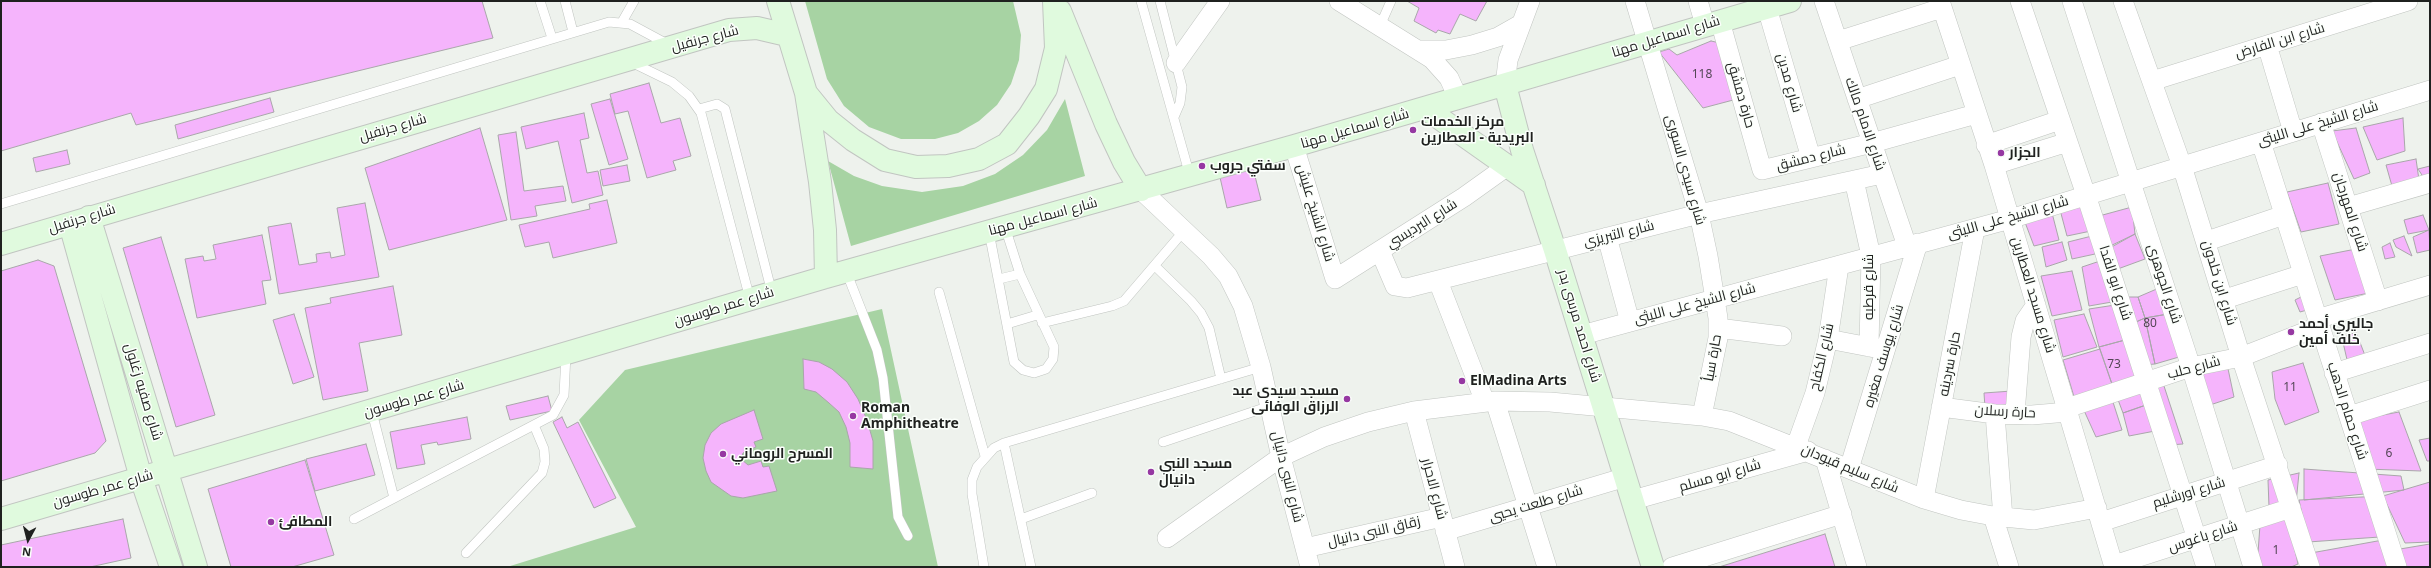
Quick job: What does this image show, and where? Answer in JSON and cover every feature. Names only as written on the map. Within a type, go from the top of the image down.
[{"type":"main road","points":[[778,1],[787,35],[806,93],[820,182],[825,230],[826,277]]},
{"type":"main road","points":[[806,93],[828,120],[852,140],[885,160],[916,167],[948,166],[979,159],[1008,144],[1029,116],[1046,89],[1056,48],[1055,1]]},
{"type":"main road","points":[[1055,1],[1109,130],[1124,162],[1141,190]]},
{"type":"main road","name":"شارع اسماعيل مهنا","points":[[826,277],[1190,176],[1790,1]]},
{"type":"main road","name":"شارع جرنفيل","points":[[1,244],[628,60],[744,28],[772,31],[787,35]]},
{"type":"main road","name":"شارع احمد مرسى بدر","points":[[1506,84],[1522,150],[1582,335],[1653,567]]},
{"type":"main road","points":[[1425,108],[1506,167],[1534,185]]},
{"type":"main road","name":"شارع صفيه زغلول","points":[[80,220],[168,470],[196,567]]},
{"type":"main road","name":"شارع صفيه زغلول","points":[[80,220],[141,478],[171,567]]},
{"type":"main road","name":"شارع عمر طوسون","points":[[1,519],[372,412],[826,277]]},
{"type":"street","points":[[1176,63],[1220,1]]},
{"type":"street","points":[[1339,1],[1432,59],[1450,78],[1458,98]]},
{"type":"street","name":"شارع سيدى السورى","points":[[1635,1],[1699,214],[1715,299]]},
{"type":"street","name":"حارة دمشق","points":[[1698,1],[1713,23],[1762,170]]},
{"type":"street","name":"شارع الامام مالك","points":[[1824,1],[1882,174],[1912,245]]},
{"type":"street","name":"شارع ابو الفدا","points":[[2020,1],[2086,195],[2206,567]]},
{"type":"street","name":"شارع الجوهرى","points":[[2072,1],[2191,368],[2253,567]]},
{"type":"street","name":"شارع ابن الفارض","points":[[2152,81],[2408,1]]},
{"type":"street","points":[[1506,84],[1508,60],[1529,2]]},
{"type":"street","name":"شارع ابن خلدون","points":[[2128,2],[2152,81],[2207,241],[2241,356],[2278,465],[2310,567]]},
{"type":"street","points":[[1838,41],[1941,4]]},
{"type":"street","name":"شارع مسجد العطارين","points":[[1941,4],[1986,145],[1994,165],[2114,566]]},
{"type":"street","name":"شارع مدين","points":[[1767,8],[1811,158]]},
{"type":"street","points":[[1418,50],[1446,50],[1472,45],[1498,37],[1521,24]]},
{"type":"street","points":[[2267,45],[2293,132]]},
{"type":"street","points":[[1857,99],[1960,65]]},
{"type":"street","name":"شارع الشيخ على الليثى","points":[[1582,335],[2010,219],[2430,90]]},
{"type":"street","name":"شارع دمشق","points":[[1762,170],[1872,143],[1976,114]]},
{"type":"street","points":[[1986,145],[2060,120]]},
{"type":"street","name":"شارع المهرجان","points":[[2322,123],[2378,301]]},
{"type":"street","points":[[1994,165],[2068,142]]},
{"type":"street","name":"شارع حمام الدهب","points":[[2261,142],[2397,567]]},
{"type":"street","name":"شارع الشيخ عليش","points":[[1294,146],[1335,279]]},
{"type":"street","name":"شارع البرديسي","points":[[1335,279],[1464,197],[1506,167]]},
{"type":"street","name":"شارع التبريزي","points":[[1380,251],[1395,286],[1408,288],[1699,214],[1882,174]]},
{"type":"street","name":"شارع قرطبه","points":[[1854,180],[1871,256],[1877,349]]},
{"type":"street","points":[[2348,207],[2430,183]]},
{"type":"street","name":"شارع النبى دانيال","points":[[1141,190],[1183,232],[1211,256],[1228,276],[1243,306],[1261,367],[1281,457],[1310,567]]},
{"type":"street","points":[[2207,241],[2284,215]]},
{"type":"street","name":"حارة سردينه","points":[[1924,499],[1975,228]]},
{"type":"street","points":[[1607,237],[1630,322]]},
{"type":"street","name":"شارع يوسف مغيره","points":[[1849,469],[1877,349],[1912,245]]},
{"type":"street","name":"شارع الكفاح","points":[[1802,448],[1828,339],[1839,266]]},
{"type":"street","points":[[2225,299],[2303,274]]},
{"type":"street","points":[[1438,281],[1490,402],[1528,507],[1547,567]]},
{"type":"street","name":"شارع حلب","points":[[2067,410],[2191,368],[2241,356],[2318,323],[2378,301],[2430,285]]},
{"type":"street","name":"حارة سبأ","points":[[1702,416],[1718,328],[1715,299]]},
{"type":"street","points":[[2015,414],[2021,337],[2025,321],[2036,305]]},
{"type":"street","points":[[1718,328],[1782,336]]},
{"type":"street","points":[[1828,339],[1877,349]]},
{"type":"street","points":[[2334,373],[2430,343]]},
{"type":"street","points":[[2349,416],[2430,390]]},
{"type":"street","name":"شارع سليم قيودان","points":[[1167,538],[1281,457],[1324,437],[1368,422],[1414,411],[1490,402],[1550,402],[1604,409],[1702,416],[1729,421],[1802,448],[1825,459],[1924,499],[1961,510],[1998,517],[2034,520],[2099,515]]},
{"type":"street","name":"حارة رسلان","points":[[1941,407],[1995,414],[2067,410]]},
{"type":"street","name":"شارع الاحرار","points":[[1414,411],[1455,567]]},
{"type":"street","points":[[1995,414],[1998,517],[2009,567]]},
{"type":"street","name":"شارع ابو مسلم","points":[[1633,500],[1802,448]]},
{"type":"street","points":[[1825,459],[1857,567]]},
{"type":"street","name":"شارع اورشليم","points":[[2099,515],[2184,495],[2278,465]]},
{"type":"street","name":"شارع طلعت يحيي","points":[[1444,524],[1528,507],[1626,477]]},
{"type":"street","name":"شارع باغوس","points":[[2114,566],[2291,508]]},
{"type":"street","points":[[1672,567],[1842,514]]},
{"type":"street","name":"زقاق النبى دانيال","points":[[1305,548],[1444,524]]},
{"type":"lane","points":[[540,1],[552,38]]},
{"type":"lane","points":[[565,1],[573,32]]},
{"type":"lane","points":[[622,22],[634,1]]},
{"type":"lane","points":[[1141,1],[1190,176]]},
{"type":"lane","points":[[1160,1],[1176,63],[1182,95],[1174,117]]},
{"type":"lane","points":[[1380,26],[1391,1]]},
{"type":"lane","points":[[1,204],[609,22],[622,22],[630,24],[673,48]]},
{"type":"lane","points":[[628,60],[672,82],[689,96],[699,109],[750,300]]},
{"type":"lane","points":[[699,109],[717,104],[725,109],[772,293]]},
{"type":"lane","points":[[997,230],[1020,274],[1054,347],[1053,359],[1046,368],[1034,373],[1022,370],[1014,362],[999,279],[997,230]]},
{"type":"lane","points":[[1007,324],[1118,304],[1129,297],[1183,232]]},
{"type":"lane","points":[[1155,266],[1192,301],[1201,313],[1210,333],[1221,379]]},
{"type":"lane","points":[[846,271],[870,329],[882,370],[898,517],[908,536]]},
{"type":"lane","points":[[999,279],[1020,274]]},
{"type":"lane","points":[[939,292],[985,456]]},
{"type":"lane","points":[[354,519],[553,415],[560,405],[564,395],[566,354]]},
{"type":"lane","points":[[984,567],[972,494],[972,480],[977,467],[985,456],[1004,443],[1261,367]]},
{"type":"lane","points":[[1163,442],[1270,406]]},
{"type":"lane","points":[[372,412],[394,498]]},
{"type":"lane","points":[[466,553],[542,473],[545,462],[544,449],[534,425]]},
{"type":"lane","points":[[1004,443],[1031,567]]},
{"type":"lane","points":[[1021,519],[1092,493]]},
{"type":"green space","points":[[805,1],[1013,1],[1021,35],[1019,60],[1011,84],[997,105],[979,121],[958,133],[935,139],[901,139],[869,127],[844,106],[827,79]]},
{"type":"green space","points":[[1065,99],[1085,176],[851,246],[828,161],[854,176],[882,186],[922,192],[963,186],[995,174],[1023,155],[1047,130]]},
{"type":"green space","points":[[882,309],[938,567],[507,567],[636,527],[579,420],[625,370]]},
{"type":"building","points":[[1,1],[482,1],[493,38],[136,125],[131,113],[1,151]]},
{"type":"building","points":[[1407,1],[1487,1],[1476,21],[1460,14],[1450,34],[1438,30],[1436,33],[1414,21],[1419,8]]},
{"type":"building","points":[[1711,41],[1720,43],[1737,99],[1703,108],[1659,52],[1669,49],[1677,55]]},
{"type":"building","points":[[649,83],[661,123],[680,118],[691,156],[673,161],[676,170],[647,178],[628,111],[615,114],[610,94]]},
{"type":"building","points":[[270,98],[274,112],[178,139],[175,125]]},
{"type":"building","points":[[610,99],[628,159],[609,165],[591,104]]},
{"type":"building","points":[[584,113],[589,138],[580,140],[587,173],[598,171],[603,195],[572,203],[558,141],[526,149],[521,127]]},
{"type":"building","points":[[2403,118],[2405,151],[2377,160],[2363,127]]},
{"type":"building","points":[[480,128],[507,220],[389,250],[365,168]]},
{"type":"building","points":[[2356,128],[2370,173],[2354,179],[2332,131]]},
{"type":"building","points":[[516,132],[524,191],[563,186],[566,201],[535,206],[537,216],[511,220],[498,135]]},
{"type":"building","points":[[67,150],[70,164],[36,172],[33,158]]},
{"type":"building","points":[[2416,159],[2419,180],[2392,186],[2386,165]]},
{"type":"building","points":[[1252,164],[1261,200],[1227,208],[1219,173]]},
{"type":"building","points":[[627,165],[630,181],[603,186],[600,170]]},
{"type":"building","points":[[2430,166],[2430,176],[2424,178],[2418,169]]},
{"type":"building","points":[[2328,183],[2339,224],[2301,232],[2287,192]]},
{"type":"building","points":[[607,200],[617,243],[553,258],[549,242],[525,247],[519,225],[590,209],[589,204]]},
{"type":"building","points":[[2081,201],[2091,231],[2067,236],[2059,206]]},
{"type":"building","points":[[365,203],[379,277],[279,294],[268,227],[291,223],[299,265],[317,262],[316,254],[330,252],[331,258],[345,255],[337,208]]},
{"type":"building","points":[[2132,207],[2135,234],[2104,249],[2099,216]]},
{"type":"building","points":[[2051,209],[2059,240],[2034,246],[2023,217]]},
{"type":"building","points":[[2423,215],[2429,230],[2408,234],[2404,220]]},
{"type":"building","points":[[2429,230],[2430,250],[2417,253],[2413,237]]},
{"type":"building","points":[[2135,234],[2145,259],[2115,270],[2108,249]]},
{"type":"building","points":[[262,235],[271,280],[262,281],[266,304],[197,318],[185,259],[203,256],[204,261],[216,259],[213,245]]},
{"type":"building","points":[[2092,236],[2095,254],[2072,259],[2068,242]]},
{"type":"building","points":[[2404,236],[2412,256],[2396,247],[2393,240]]},
{"type":"building","points":[[161,237],[215,415],[176,427],[123,248]]},
{"type":"building","points":[[2062,242],[2067,260],[2046,267],[2042,247]]},
{"type":"building","points":[[2390,243],[2395,257],[2385,259],[2382,247]]},
{"type":"building","points":[[2356,249],[2369,293],[2335,300],[2320,256]]},
{"type":"building","points":[[38,260],[54,266],[106,441],[95,453],[1,481],[1,271]]},
{"type":"building","points":[[2100,261],[2112,302],[2089,306],[2082,267]]},
{"type":"building","points":[[2072,271],[2082,310],[2052,316],[2041,276]]},
{"type":"building","points":[[393,286],[402,335],[359,343],[368,391],[323,400],[305,308],[331,303],[330,298]]},
{"type":"building","points":[[2159,288],[2168,314],[2145,318],[2138,297]]},
{"type":"building","points":[[2303,296],[2307,310],[2300,312],[2295,300]]},
{"type":"building","points":[[2125,297],[2138,297],[2145,318],[2129,325]]},
{"type":"building","points":[[2115,305],[2125,340],[2099,347],[2089,309]]},
{"type":"building","points":[[294,314],[314,377],[293,384],[273,320]]},
{"type":"building","points":[[2084,314],[2097,347],[2063,357],[2054,320]]},
{"type":"building","points":[[2168,314],[2179,357],[2155,364],[2145,318]]},
{"type":"building","points":[[2145,318],[2155,364],[2142,365],[2129,325]]},
{"type":"building","points":[[2356,332],[2366,358],[2348,364],[2342,338]]},
{"type":"building","points":[[2125,340],[2138,379],[2113,387],[2099,347]]},
{"type":"building","points":[[2100,349],[2113,387],[2075,400],[2063,360]]},
{"type":"building","name":"Roman Amphitheatre","points":[[803,359],[819,362],[832,369],[847,382],[858,399],[867,420],[873,441],[873,469],[850,467],[850,443],[846,427],[839,412],[816,392],[804,389]]},
{"type":"building","points":[[2303,363],[2319,412],[2285,425],[2275,399],[2272,372]]},
{"type":"building","points":[[2227,364],[2234,397],[2207,406],[2198,372]]},
{"type":"building","points":[[2153,380],[2163,383],[2183,444],[2168,445]]},
{"type":"building","points":[[2143,388],[2146,405],[2123,413],[2117,397]]},
{"type":"building","points":[[2012,391],[2011,404],[1985,408],[1984,393]]},
{"type":"building","points":[[548,396],[552,411],[510,420],[506,406]]},
{"type":"building","points":[[2111,396],[2122,430],[2096,437],[2082,406]]},
{"type":"building","points":[[2146,405],[2155,431],[2129,436],[2123,413]]},
{"type":"building","name":"المسرح الروماني","points":[[754,410],[763,439],[754,442],[756,447],[743,453],[741,459],[748,465],[761,461],[763,467],[769,466],[777,491],[743,498],[731,496],[711,482],[706,471],[703,458],[705,445],[711,433],[721,424]]},
{"type":"building","points":[[2399,412],[2421,471],[2366,469],[2356,420]]},
{"type":"building","points":[[467,417],[471,439],[438,445],[437,442],[421,445],[425,464],[397,469],[390,432]]},
{"type":"building","points":[[562,417],[567,428],[578,422],[616,498],[594,508],[553,422]]},
{"type":"building","points":[[2430,438],[2430,461],[2427,461],[2419,440]]},
{"type":"building","points":[[366,444],[375,475],[315,491],[306,459]]},
{"type":"building","name":"المطافئ","points":[[305,460],[334,555],[292,567],[231,567],[208,489]]},
{"type":"building","points":[[2304,469],[2401,476],[2404,490],[2304,500]]},
{"type":"building","points":[[2299,473],[2296,503],[2269,507],[2268,480]]},
{"type":"building","points":[[2430,482],[2430,542],[2405,543],[2383,496]]},
{"type":"building","points":[[2383,496],[2394,536],[2308,542],[2299,500]]},
{"type":"building","points":[[2286,510],[2298,564],[2291,567],[2257,567],[2260,525]]},
{"type":"building","points":[[123,519],[131,558],[90,567],[1,567],[1,545]]},
{"type":"building","points":[[1825,534],[1835,567],[1719,567]]},
{"type":"building","points":[[2383,540],[2389,567],[2318,567],[2311,553]]},
{"type":"building","points":[[2430,544],[2430,567],[2405,567],[2400,549]]},
{"type":"place","name":"مركز الخدمات البريدية - العطارين","points":[[1413,130]]},
{"type":"place","name":"الجزار","points":[[2001,153]]},
{"type":"place","name":"سفتي جروب","points":[[1202,166]]},
{"type":"place","name":"جاليري أحمد خلف أمين","points":[[2291,332]]},
{"type":"place","name":"ElMadina Arts","points":[[1462,381]]},
{"type":"place","name":"مسجد سيدى عبد الرزاق الوفائى","points":[[1347,399]]},
{"type":"place","name":"Roman Amphitheatre","points":[[853,416]]},
{"type":"place","name":"المسرح الروماني","points":[[723,454]]},
{"type":"place","name":"مسجد النبي دانيال","points":[[1151,472]]},
{"type":"place","name":"المطافئ","points":[[271,522]]}]
